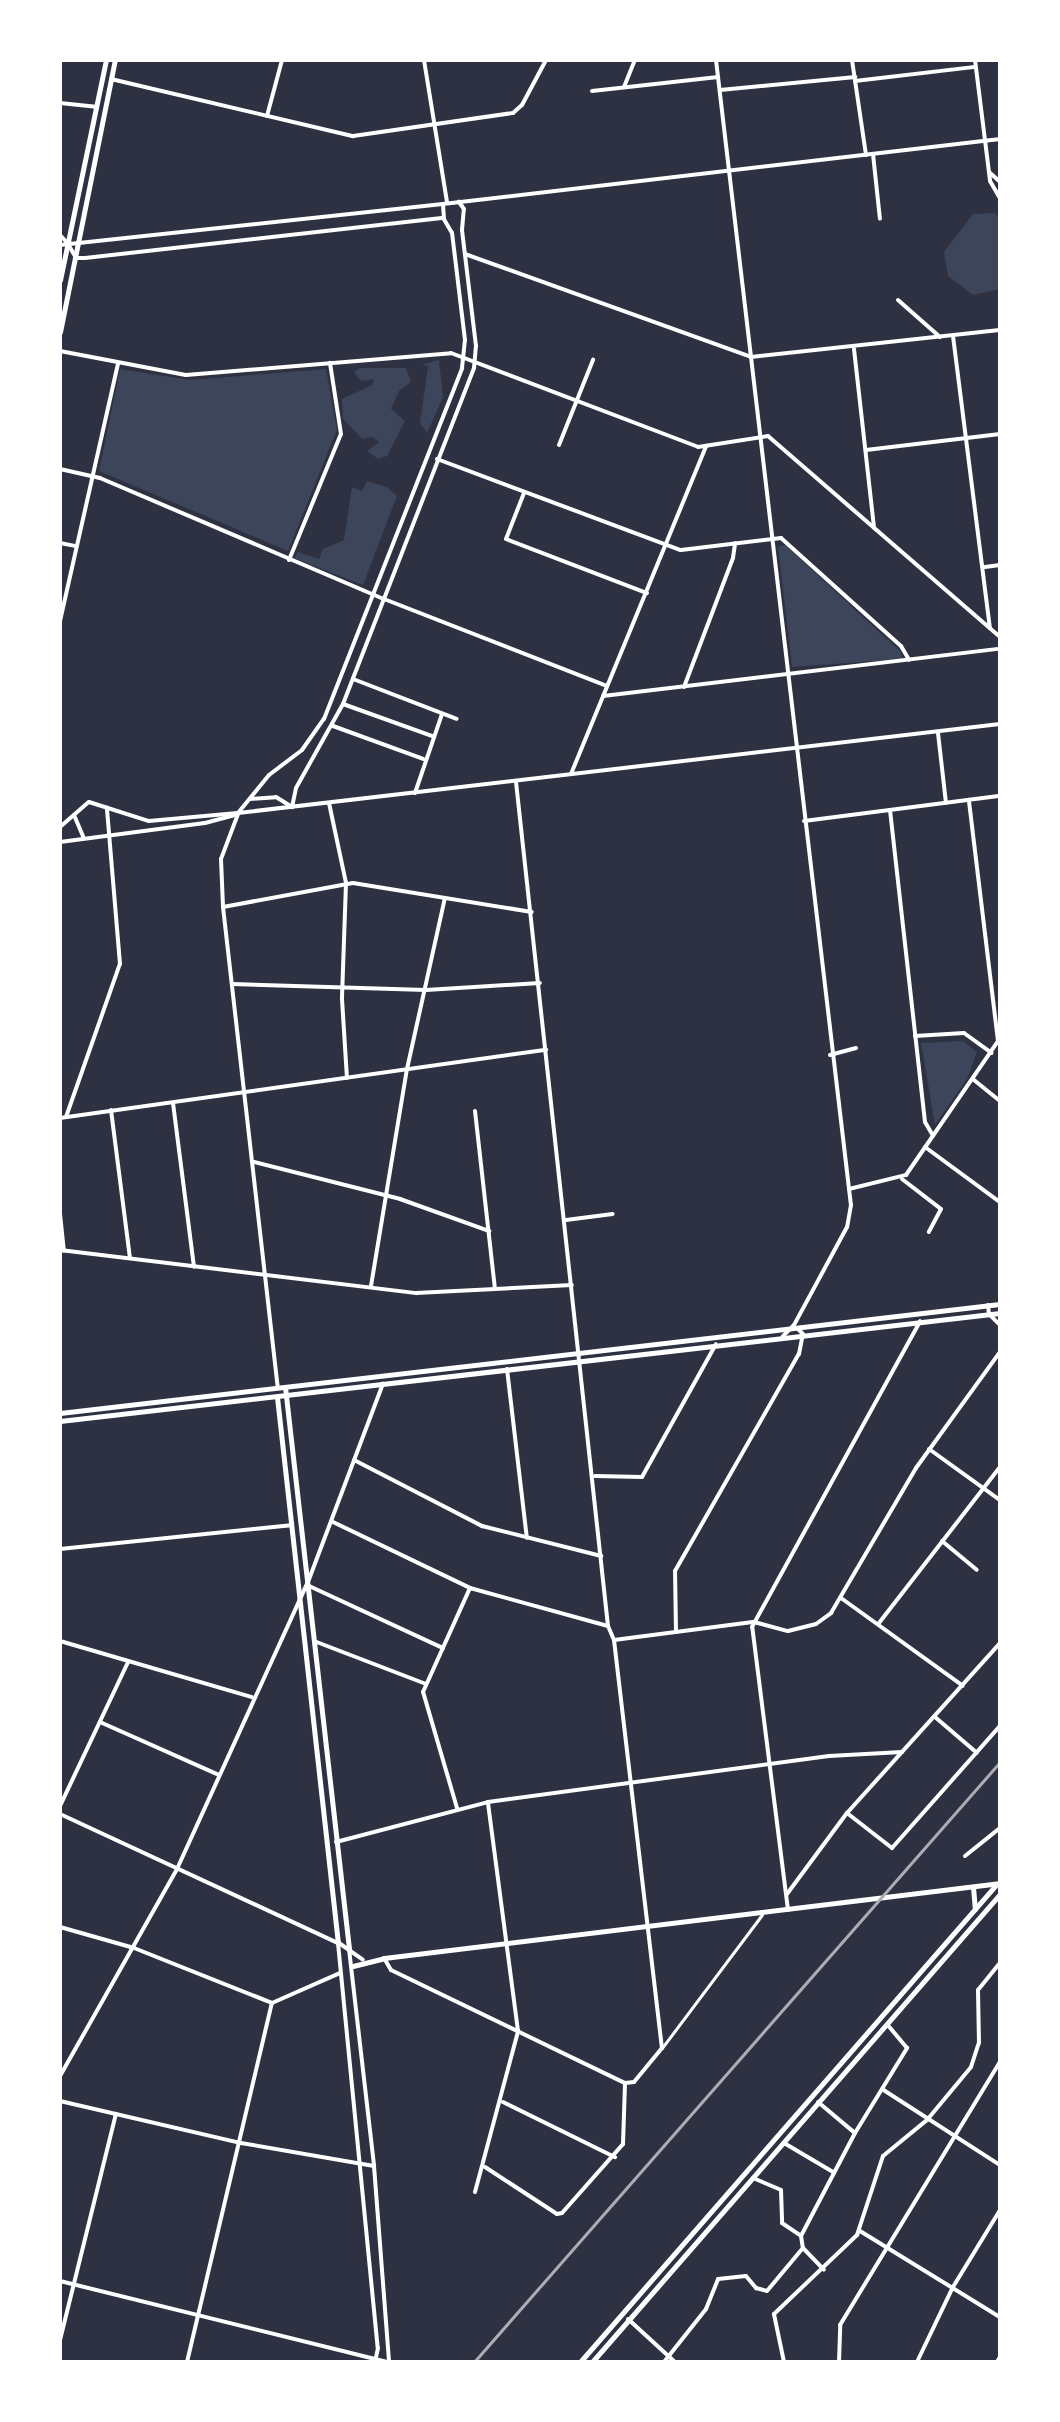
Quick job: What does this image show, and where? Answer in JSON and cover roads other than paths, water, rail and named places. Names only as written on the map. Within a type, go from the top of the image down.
[{"type":"main road","points":[[60,280],[64,245],[106,60]]},
{"type":"main road","points":[[60,332],[115,60]]},
{"type":"main road","points":[[60,1422],[580,1350],[1000,1304]]},
{"type":"main road","points":[[60,1413],[383,1382],[1000,1313]]},
{"type":"main road","points":[[281,1391],[291,1525],[338,1943]]},
{"type":"main road","points":[[281,1391],[349,1949]]},
{"type":"main road","points":[[353,1966],[364,1960],[999,1884]]},
{"type":"main road","points":[[580,2362],[999,1884]]},
{"type":"main road","points":[[973,1887],[975,1910]]},
{"type":"main road","points":[[592,2362],[1000,1894]]},
{"type":"street","points":[[267,116],[282,60]]},
{"type":"street","points":[[281,1391],[244,1094],[221,859],[247,799],[320,728],[464,356],[424,60]]},
{"type":"street","points":[[112,79],[353,136],[507,114],[522,106],[546,60]]},
{"type":"street","points":[[624,88],[634,60]]},
{"type":"street","points":[[716,60],[830,1055],[849,1189],[847,1227],[794,1326],[783,1336]]},
{"type":"street","points":[[852,60],[866,155]]},
{"type":"street","points":[[720,90],[975,64],[992,189],[1000,198]]},
{"type":"street","points":[[592,91],[718,78]]},
{"type":"street","points":[[60,103],[96,106]]},
{"type":"street","points":[[64,245],[1000,139]]},
{"type":"street","points":[[873,154],[880,219]]},
{"type":"street","points":[[989,172],[1000,182]]},
{"type":"street","points":[[292,807],[296,788],[343,704],[476,361],[459,201]]},
{"type":"street","points":[[60,235],[76,258],[463,221]]},
{"type":"street","points":[[465,254],[751,357],[1000,330]]},
{"type":"street","points":[[898,300],[940,337]]},
{"type":"street","points":[[952,336],[990,628]]},
{"type":"street","points":[[853,346],[874,528]]},
{"type":"street","points":[[60,350],[186,376],[451,352],[692,445],[774,439],[1000,637]]},
{"type":"street","points":[[559,445],[593,360]]},
{"type":"street","points":[[60,622],[118,362]]},
{"type":"street","points":[[289,560],[340,434],[330,363]]},
{"type":"street","points":[[866,450],[1000,434]]},
{"type":"street","points":[[571,775],[706,446]]},
{"type":"street","points":[[438,459],[666,546],[686,550],[773,537],[786,541],[902,646],[909,660]]},
{"type":"street","points":[[60,469],[93,476],[374,595],[608,686]]},
{"type":"street","points":[[524,492],[506,540],[647,593]]},
{"type":"street","points":[[60,543],[76,546]]},
{"type":"street","points":[[684,687],[735,543]]},
{"type":"street","points":[[984,567],[1000,565]]},
{"type":"street","points":[[604,696],[1000,649]]},
{"type":"street","points":[[353,679],[458,720]]},
{"type":"street","points":[[343,704],[432,736]]},
{"type":"street","points":[[415,793],[442,714]]},
{"type":"street","points":[[60,827],[89,802],[149,820],[238,813],[1000,724]]},
{"type":"street","points":[[333,726],[424,758]]},
{"type":"street","points":[[938,732],[946,803]]},
{"type":"street","points":[[516,782],[582,1358],[608,1626],[614,1640],[662,2048]]},
{"type":"street","points":[[804,821],[1000,796]]},
{"type":"street","points":[[247,799],[276,797],[292,807]]},
{"type":"street","points":[[849,1189],[902,1179],[974,1080],[992,1052],[999,1030],[968,800]]},
{"type":"street","points":[[329,803],[346,883],[342,986],[347,1078]]},
{"type":"street","points":[[107,808],[120,964],[63,1117],[546,1050]]},
{"type":"street","points":[[890,810],[926,1122],[933,1136]]},
{"type":"street","points":[[60,842],[205,823],[238,813]]},
{"type":"street","points":[[74,815],[85,839]]},
{"type":"street","points":[[223,907],[346,883],[532,912]]},
{"type":"street","points":[[371,1288],[408,1069],[446,898]]},
{"type":"street","points":[[232,984],[426,990],[540,983]]},
{"type":"street","points":[[915,1036],[964,1033],[992,1052]]},
{"type":"street","points":[[830,1055],[856,1048]]},
{"type":"street","points":[[974,1080],[1000,1101]]},
{"type":"street","points":[[173,1102],[194,1267]]},
{"type":"street","points":[[111,1110],[130,1258]]},
{"type":"street","points":[[475,1111],[495,1289]]},
{"type":"street","points":[[925,1147],[1000,1202]]},
{"type":"street","points":[[252,1161],[389,1196],[489,1231]]},
{"type":"street","points":[[902,1179],[941,1209],[930,1232]]},
{"type":"street","points":[[60,1214],[62,1250],[416,1294],[572,1285]]},
{"type":"street","points":[[566,1220],[612,1214]]},
{"type":"street","points":[[988,1305],[1000,1326]]},
{"type":"street","points":[[788,1910],[752,1643],[754,1622],[920,1322]]},
{"type":"street","points":[[676,1632],[672,1581],[680,1558],[798,1354],[803,1334],[794,1326]]},
{"type":"street","points":[[594,1476],[642,1477],[716,1344]]},
{"type":"street","points":[[614,1640],[754,1622],[781,1631],[825,1619],[929,1449],[1000,1352]]},
{"type":"street","points":[[507,1368],[527,1538]]},
{"type":"street","points":[[60,2076],[177,1869],[306,1585],[383,1382]]},
{"type":"street","points":[[929,1449],[1000,1500]]},
{"type":"street","points":[[356,1461],[474,1522],[601,1556]]},
{"type":"street","points":[[879,1623],[1000,1467]]},
{"type":"street","points":[[332,1522],[470,1588],[608,1626]]},
{"type":"street","points":[[60,1549],[291,1525]]},
{"type":"street","points":[[942,1541],[976,1570]]},
{"type":"street","points":[[306,1585],[320,1588],[443,1648]]},
{"type":"street","points":[[457,1808],[424,1697],[426,1684],[470,1588]]},
{"type":"street","points":[[840,1598],[963,1686]]},
{"type":"street","points":[[60,1640],[254,1698]]},
{"type":"street","points":[[313,1640],[426,1684]]},
{"type":"street","points":[[786,1894],[847,1813],[1000,1642]]},
{"type":"street","points":[[60,1806],[128,1662]]},
{"type":"street","points":[[934,1717],[977,1754]]},
{"type":"street","points":[[100,1722],[219,1774]]},
{"type":"street","points":[[847,1813],[892,1848],[1000,1726]]},
{"type":"street","points":[[336,1842],[488,1802],[885,1750],[902,1752]]},
{"type":"street","points":[[475,2192],[518,2030],[488,1802]]},
{"type":"street","points":[[60,1814],[338,1943],[364,1960]]},
{"type":"street","points":[[965,1856],[1000,1828]]},
{"type":"street","points":[[384,1958],[391,1970],[625,2083],[634,2082],[762,1913]]},
{"type":"street","points":[[60,1927],[134,1948],[272,2003],[353,1966]]},
{"type":"street","points":[[338,1943],[362,2166],[376,2360]]},
{"type":"street","points":[[60,2281],[388,2362],[374,2166],[349,1949]]},
{"type":"street","points":[[784,2362],[774,2314],[824,2270],[860,2231],[883,2156],[927,2120],[971,2067],[978,2043],[978,1990],[1000,1963]]},
{"type":"street","points":[[187,2362],[272,2003]]},
{"type":"street","points":[[800,2236],[855,2133],[907,2048],[887,2024]]},
{"type":"street","points":[[839,2362],[840,2325],[1000,2062]]},
{"type":"street","points":[[484,2166],[560,2215],[615,2156],[625,2138],[625,2083]]},
{"type":"street","points":[[882,2090],[1000,2165]]},
{"type":"street","points":[[60,2101],[241,2143],[374,2166]]},
{"type":"street","points":[[502,2101],[615,2156]]},
{"type":"street","points":[[818,2102],[855,2133]]},
{"type":"street","points":[[60,2340],[116,2114]]},
{"type":"street","points":[[784,2143],[833,2172]]},
{"type":"street","points":[[753,2178],[781,2190],[782,2223],[800,2236],[803,2248],[824,2270]]},
{"type":"street","points":[[916,2362],[953,2287],[1000,2210]]},
{"type":"street","points":[[860,2231],[1000,2317]]},
{"type":"street","points":[[666,2359],[706,2309],[718,2279],[740,2274],[759,2290],[767,2291],[803,2248]]},
{"type":"street","points":[[628,2319],[666,2359],[675,2362]]},
{"type":"railway","points":[[474,2362],[1000,1762]]}]
